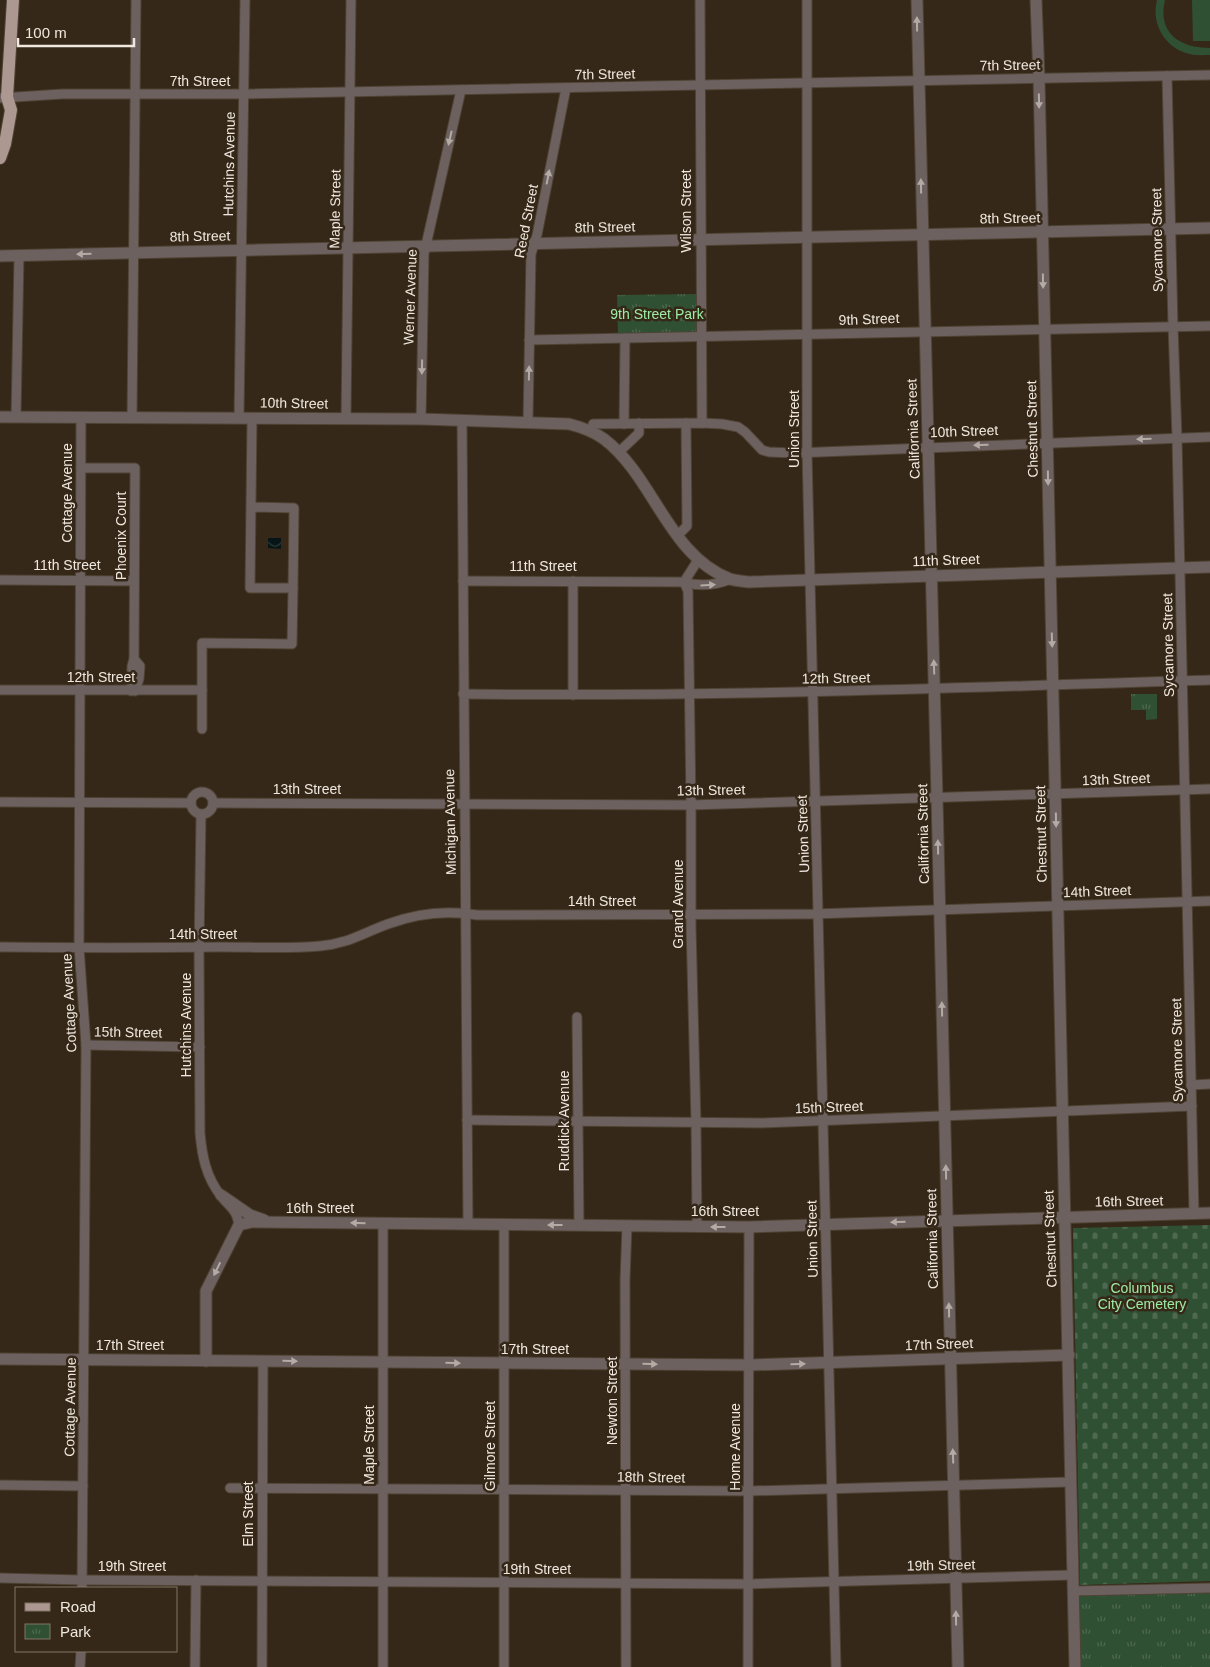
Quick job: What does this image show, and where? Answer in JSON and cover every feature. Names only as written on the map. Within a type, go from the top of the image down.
[{"type":"main road","points":[[0,109],[3,97],[12,0]]},
{"type":"main road","points":[[0,158],[5,144],[11,110],[3,97]]},
{"type":"street","points":[[132,417],[136,0]]},
{"type":"street","name":"Hutchins Avenue","points":[[240,418],[245,0]]},
{"type":"street","name":"Maple Street","points":[[346,418],[351,0]]},
{"type":"street","name":"Wilson Street","points":[[700,0],[702,423]]},
{"type":"street","name":"Union Street","points":[[807,0],[807,452],[836,1667]]},
{"type":"street","name":"California Street","points":[[917,0],[958,1667]]},
{"type":"street","name":"Chestnut Street","points":[[1036,0],[1075,1667]]},
{"type":"street","name":"7th Street","points":[[3,97],[62,94],[244,94],[1210,74]]},
{"type":"street","name":"Sycamore Street","points":[[1167,76],[1194,1214]]},
{"type":"street","name":"Reed Street","points":[[528,421],[531,254],[566,88]]},
{"type":"street","name":"Werner Avenue","points":[[421,419],[424,254],[461,90]]},
{"type":"street","name":"8th Street","points":[[0,256],[1210,228]]},
{"type":"street","points":[[16,417],[19,256]]},
{"type":"street","name":"9th Street","points":[[529,340],[1210,326]]},
{"type":"street","points":[[624,424],[625,338]]},
{"type":"street","name":"10th Street","points":[[0,416],[421,419],[528,421],[590,426],[639,423],[702,423],[738,427],[762,450],[769,452],[1210,437]]},
{"type":"street","name":"Cottage Avenue","points":[[81,417],[79,947],[86,1045],[82,1584]]},
{"type":"street","points":[[252,418],[250,588],[293,588]]},
{"type":"street","name":"Michigan Avenue","points":[[462,420],[468,1224]]},
{"type":"street","points":[[619,452],[638,433],[639,423]]},
{"type":"street","points":[[678,536],[687,526],[686,423]]},
{"type":"street","points":[[590,426],[619,452],[678,536],[698,560],[731,579]]},
{"type":"street","name":"Phoenix Court","points":[[81,468],[135,468],[134,659],[140,666],[139,679],[133,691]]},
{"type":"street","points":[[202,729],[202,643],[292,644],[294,508],[252,507]]},
{"type":"street","points":[[684,582],[698,560]]},
{"type":"street","name":"11th Street","points":[[463,581],[684,582],[694,585],[718,584],[731,579],[749,582],[1210,567]]},
{"type":"street","name":"11th Street","points":[[0,580],[134,581]]},
{"type":"street","points":[[573,581],[573,695]]},
{"type":"street","name":"Grand Avenue","points":[[684,582],[688,592],[697,1226]]},
{"type":"street","name":"12th Street","points":[[463,694],[573,695],[813,692],[1210,680]]},
{"type":"street","name":"12th Street","points":[[0,690],[202,690]]},
{"type":"street","name":"13th Street","points":[[213,803],[692,805],[1210,790]]},
{"type":"street","points":[[201,792],[210,796],[213,803],[208,813],[201,814],[194,812],[191,803],[194,795],[201,792]]},
{"type":"street","points":[[0,802],[191,803]]},
{"type":"street","name":"Hutchins Avenue","points":[[201,814],[199,948],[200,1133],[202,1155],[208,1175],[221,1196],[236,1212],[239,1225]]},
{"type":"street","name":"14th Street","points":[[0,946],[199,948],[319,946],[350,940],[387,924],[427,914],[819,914],[1210,901]]},
{"type":"street","name":"Ruddick Avenue","points":[[577,1017],[579,1225]]},
{"type":"street","name":"15th Street","points":[[86,1045],[200,1046]]},
{"type":"street","points":[[1191,1085],[1210,1084]]},
{"type":"street","name":"15th Street","points":[[468,1120],[696,1123],[824,1122],[1192,1106]]},
{"type":"street","points":[[221,1196],[250,1215],[270,1223]]},
{"type":"street","name":"16th Street","points":[[239,1225],[252,1222],[749,1227],[1210,1213]]},
{"type":"street","name":"Maple Street","points":[[382,1224],[383,1667]]},
{"type":"street","points":[[206,1361],[206,1291],[239,1225]]},
{"type":"street","name":"Gilmore Street","points":[[504,1225],[504,1667]]},
{"type":"street","name":"Newton Street","points":[[626,1667],[627,1226]]},
{"type":"street","name":"Home Avenue","points":[[748,1667],[749,1227]]},
{"type":"street","name":"17th Street","points":[[0,1359],[750,1365],[1069,1355]]},
{"type":"street","name":"Elm Street","points":[[262,1667],[263,1361]]},
{"type":"street","name":"18th Street","points":[[230,1488],[749,1491],[1071,1482]]},
{"type":"street","points":[[0,1485],[83,1486]]},
{"type":"street","name":"19th Street","points":[[0,1578],[82,1584],[262,1580],[748,1584],[1073,1576]]},
{"type":"street","points":[[195,1667],[196,1580]]},
{"type":"street","points":[[1074,1591],[1210,1588]]},
{"type":"street","points":[[80,1667],[81,1652]]},
{"type":"green space","points":[[1157,0],[1165,0],[1164,21],[1173,36],[1180,42],[1189,45],[1210,48],[1210,55],[1186,53],[1171,45],[1158,25],[1156,17]]},
{"type":"green space","points":[[1192,0],[1210,0],[1210,41],[1193,41]]},
{"type":"green space","name":"9th Street Park","points":[[696,294],[697,333],[618,335],[617,295]]},
{"type":"green space","points":[[1131,694],[1157,694],[1157,719],[1146,720],[1146,710],[1131,710]]},
{"type":"green space","name":"Columbus City Cemetery","points":[[1210,1225],[1210,1581],[1080,1585],[1073,1228]]},
{"type":"green space","points":[[1210,1588],[1210,1667],[1075,1667],[1074,1591]]},
{"type":"water","points":[[268,538],[281,538],[281,549],[268,548]]}]
